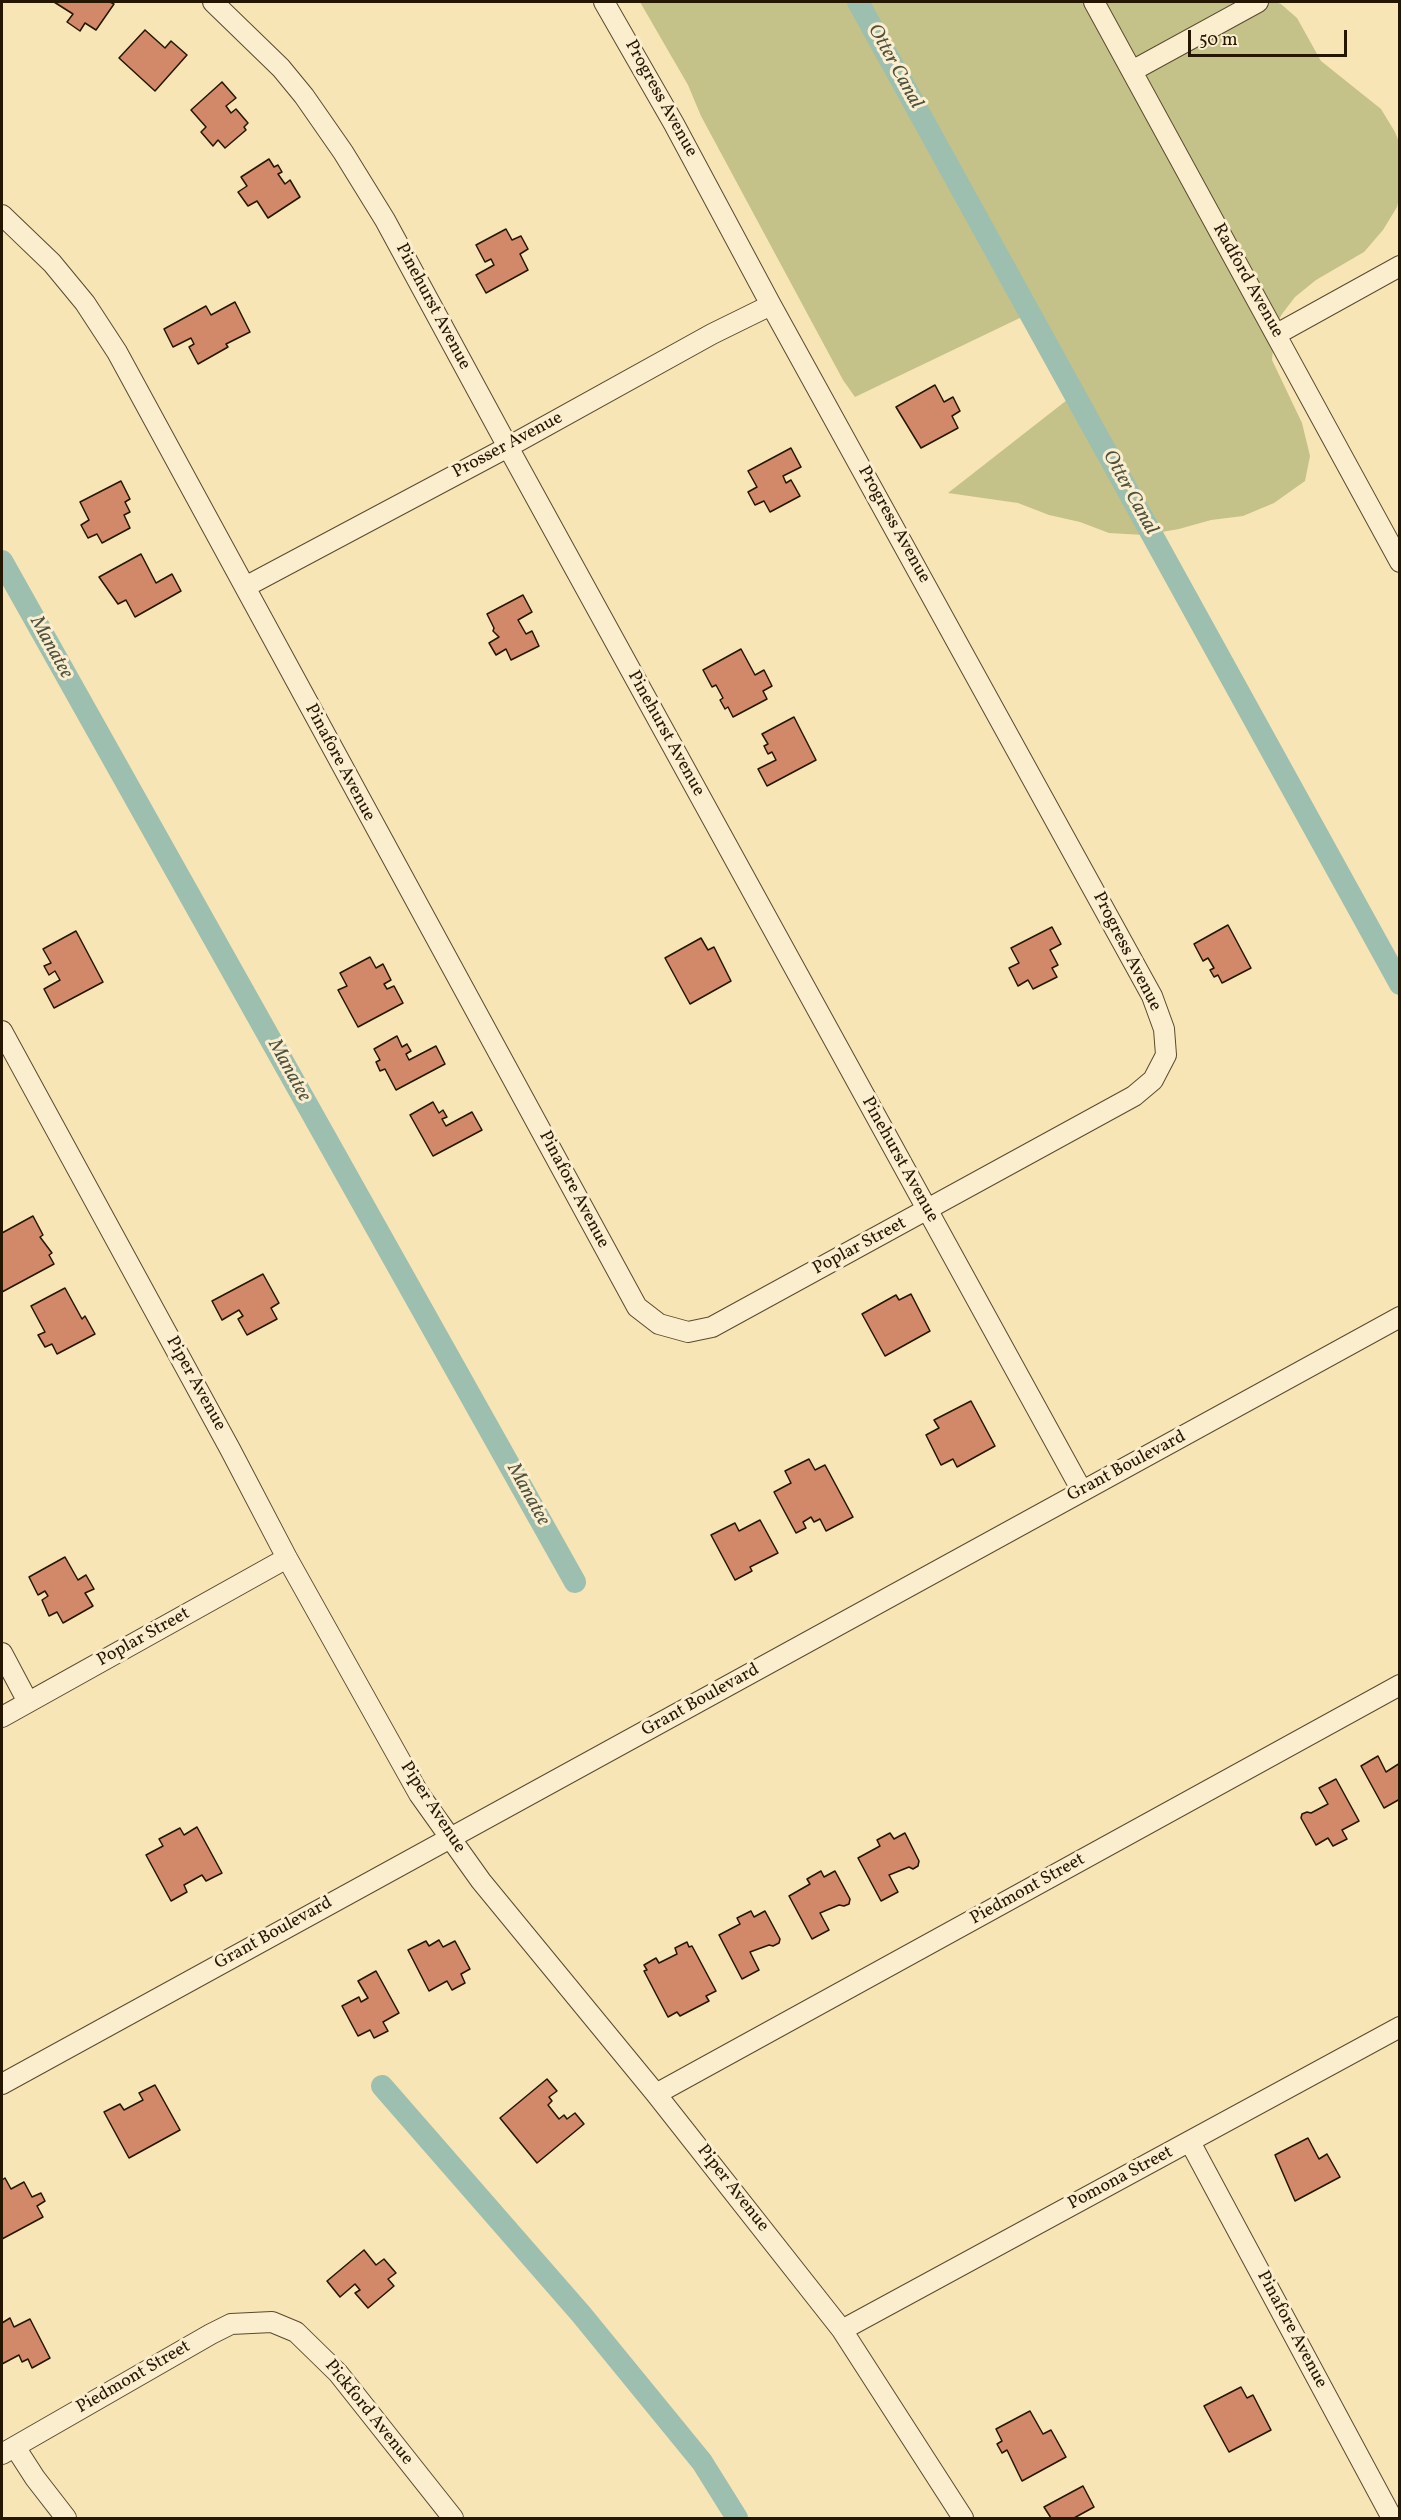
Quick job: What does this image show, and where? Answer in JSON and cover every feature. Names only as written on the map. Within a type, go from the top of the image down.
[{"type":"street","name":"Pinehurst Avenue","points":[[213,2],[281,68],[344,152],[385,219],[1082,1491]]},
{"type":"street","name":"Progress Avenue","points":[[604,2],[674,124],[771,305],[1152,996],[1164,1029],[1166,1055]]},
{"type":"street","name":"Radford Avenue","points":[[1094,2],[1400,562]]},
{"type":"street","points":[[1132,70],[1258,2]]},
{"type":"street","name":"Pinafore Avenue","points":[[2,215],[45,255],[85,303],[117,352],[623,1285],[637,1307],[659,1324]]},
{"type":"street","points":[[1276,334],[1400,267]]},
{"type":"street","name":"Prosser Avenue","points":[[245,587],[508,447],[712,334],[771,305]]},
{"type":"street","name":"Piper Avenue","points":[[2,1031],[287,1558],[419,1794],[449,1837],[563,1983],[656,2094],[842,2330],[963,2518]]},
{"type":"street","name":"Poplar Street","points":[[659,1324],[688,1332],[712,1327],[1134,1096],[1153,1080],[1166,1055]]},
{"type":"street","name":"Grant Boulevard","points":[[2,2084],[1400,1317]]},
{"type":"street","name":"Poplar Street","points":[[2,1717],[287,1558]]},
{"type":"street","points":[[2,1653],[28,1701]]},
{"type":"street","name":"Piedmont Street","points":[[656,2094],[1400,1686]]},
{"type":"street","name":"Pomona Street","points":[[842,2330],[1400,2027]]},
{"type":"street","name":"Pinafore Avenue","points":[[1190,2142],[1392,2518]]},
{"type":"street","name":"Piedmont Street","points":[[8,2450],[231,2324],[272,2322]]},
{"type":"street","name":"Pickford Avenue","points":[[272,2322],[296,2332],[338,2373],[453,2518]]},
{"type":"street","points":[[8,2450],[35,2478],[66,2518]]},
{"type":"shaded area","points":[[640,2],[1275,2],[1281,4],[1297,18],[1321,61],[1381,109],[1400,145],[1399,198],[1397,207],[1383,230],[1364,252],[1316,280],[1295,297],[1275,327],[1272,360],[1302,423],[1310,456],[1305,481],[1274,503],[1243,516],[1211,520],[1144,535],[1109,533],[1018,503],[948,493],[1067,400],[1024,316],[855,397],[843,380],[701,116],[688,85]]},
{"type":"building","points":[[54,2],[110,2],[114,4],[96,30],[85,23],[80,31],[67,22],[73,14]]},
{"type":"building","points":[[145,30],[165,48],[171,41],[187,55],[155,91],[119,58]]},
{"type":"building","points":[[222,82],[236,98],[226,106],[231,113],[236,109],[248,123],[244,127],[246,130],[225,148],[218,140],[213,146],[201,132],[206,127],[191,110]]},
{"type":"building","points":[[269,159],[274,167],[278,165],[282,172],[278,174],[285,184],[290,180],[300,197],[268,218],[257,201],[248,206],[238,192],[247,186],[241,177]]},
{"type":"building","points":[[506,229],[512,240],[521,236],[528,249],[520,254],[528,270],[486,293],[476,275],[494,265],[491,259],[485,262],[476,245]]},
{"type":"building","points":[[235,302],[250,332],[226,344],[228,347],[198,364],[189,347],[194,344],[191,338],[173,347],[164,329],[206,306],[211,315]]},
{"type":"building","points":[[935,385],[944,402],[953,397],[960,411],[952,416],[958,428],[921,448],[896,407]]},
{"type":"building","points":[[791,448],[801,467],[783,476],[786,483],[791,480],[800,496],[770,512],[764,501],[755,505],[748,492],[757,487],[748,471]]},
{"type":"building","points":[[121,481],[130,499],[125,502],[130,512],[124,515],[130,528],[102,543],[97,534],[88,538],[81,525],[89,520],[80,502]]},
{"type":"building","points":[[141,554],[156,583],[172,574],[181,591],[135,617],[126,600],[118,604],[99,577]]},
{"type":"building","points":[[523,595],[532,612],[518,620],[526,634],[532,631],[539,646],[511,660],[506,649],[496,655],[489,643],[499,637],[493,631],[494,628],[487,614]]},
{"type":"building","points":[[741,649],[755,675],[764,670],[772,686],[763,691],[767,699],[733,717],[728,707],[725,709],[720,700],[723,698],[716,685],[712,687],[703,670]]},
{"type":"building","points":[[794,717],[816,760],[767,786],[758,769],[776,760],[772,752],[768,754],[764,746],[768,744],[762,734]]},
{"type":"building","points":[[1228,925],[1251,968],[1222,983],[1218,975],[1214,977],[1210,970],[1214,968],[1208,958],[1203,961],[1194,944]]},
{"type":"building","points":[[1052,927],[1061,944],[1050,950],[1058,965],[1052,968],[1057,977],[1033,989],[1028,980],[1018,986],[1009,968],[1019,963],[1011,948]]},
{"type":"building","points":[[76,931],[103,982],[54,1008],[44,989],[60,980],[55,971],[49,975],[44,966],[51,963],[43,949]]},
{"type":"building","points":[[701,938],[708,950],[714,947],[731,981],[690,1004],[665,958]]},
{"type":"building","points":[[370,957],[376,968],[383,964],[391,980],[384,984],[387,989],[394,986],[403,1003],[358,1027],[338,990],[347,986],[340,973]]},
{"type":"building","points":[[397,1036],[402,1047],[407,1044],[411,1051],[406,1054],[409,1060],[436,1046],[445,1064],[396,1090],[385,1069],[380,1071],[376,1062],[380,1060],[374,1049]]},
{"type":"building","points":[[433,1102],[439,1113],[443,1110],[447,1117],[442,1119],[446,1126],[472,1112],[482,1130],[433,1156],[410,1115]]},
{"type":"building","points":[[33,1216],[43,1235],[40,1237],[52,1253],[49,1255],[54,1264],[2,1292],[2,1233]]},
{"type":"building","points":[[263,1274],[279,1303],[271,1308],[277,1319],[247,1335],[238,1319],[243,1316],[239,1310],[222,1320],[212,1301]]},
{"type":"building","points":[[65,1288],[82,1319],[85,1316],[95,1334],[57,1354],[52,1344],[45,1347],[38,1335],[45,1332],[31,1306]]},
{"type":"building","points":[[911,1294],[930,1331],[885,1356],[862,1314],[896,1295],[899,1300]]},
{"type":"building","points":[[971,1401],[995,1446],[957,1467],[953,1459],[941,1465],[926,1435],[939,1428],[934,1420]]},
{"type":"building","points":[[809,1459],[815,1470],[825,1465],[853,1517],[826,1531],[820,1519],[814,1522],[811,1517],[803,1522],[806,1528],[796,1533],[774,1492],[791,1483],[785,1471]]},
{"type":"building","points":[[760,1520],[778,1553],[750,1567],[752,1571],[735,1580],[711,1535],[735,1523],[739,1531]]},
{"type":"building","points":[[65,1557],[78,1580],[86,1575],[94,1589],[85,1593],[93,1606],[63,1623],[57,1612],[49,1616],[42,1600],[48,1596],[45,1591],[38,1595],[29,1577]]},
{"type":"building","points":[[1378,1756],[1386,1772],[1400,1763],[1400,1799],[1384,1808],[1361,1766]]},
{"type":"building","points":[[1336,1779],[1359,1821],[1342,1830],[1347,1839],[1333,1846],[1328,1838],[1316,1845],[1301,1818],[1302,1814],[1311,1813],[1328,1804],[1319,1788]]},
{"type":"building","points":[[197,1827],[222,1873],[206,1881],[202,1875],[184,1885],[187,1892],[171,1901],[146,1855],[163,1846],[159,1839],[180,1828],[184,1835]]},
{"type":"building","points":[[890,1833],[894,1839],[905,1833],[919,1861],[918,1866],[913,1869],[909,1867],[889,1875],[898,1892],[881,1901],[858,1858],[880,1846],[877,1840]]},
{"type":"building","points":[[821,1871],[824,1877],[835,1871],[850,1899],[849,1904],[839,1905],[820,1913],[829,1930],[812,1939],[789,1896],[810,1884],[807,1879]]},
{"type":"building","points":[[751,1911],[754,1917],[765,1911],[780,1939],[779,1943],[773,1946],[769,1945],[750,1952],[759,1970],[742,1979],[719,1935],[740,1924],[737,1918]]},
{"type":"building","points":[[439,1940],[443,1947],[455,1941],[470,1969],[461,1974],[465,1983],[452,1990],[447,1981],[429,1991],[408,1950],[426,1941],[429,1946]]},
{"type":"building","points":[[687,1942],[689,1947],[692,1946],[716,1991],[706,1996],[709,2001],[680,2016],[677,2012],[668,2017],[644,1971],[647,1970],[644,1965],[656,1958],[659,1963],[677,1954],[675,1948]]},
{"type":"building","points":[[376,1971],[399,2013],[383,2022],[388,2031],[374,2038],[370,2030],[358,2036],[342,2006],[359,1997],[361,2002],[368,1998],[358,1981]]},
{"type":"building","points":[[547,2079],[557,2091],[549,2097],[552,2101],[548,2105],[559,2119],[564,2115],[567,2119],[575,2113],[584,2124],[537,2163],[500,2118]]},
{"type":"building","points":[[155,2085],[180,2130],[129,2158],[104,2112],[120,2104],[124,2110],[143,2100],[139,2093]]},
{"type":"building","points":[[1308,2138],[1319,2159],[1327,2154],[1340,2177],[1295,2201],[1275,2155]]},
{"type":"building","points":[[5,2178],[11,2189],[24,2182],[32,2197],[41,2193],[45,2201],[37,2206],[43,2217],[2,2239],[2,2180]]},
{"type":"building","points":[[364,2250],[376,2265],[384,2259],[396,2273],[388,2279],[394,2286],[368,2308],[355,2293],[360,2290],[355,2284],[340,2297],[327,2281]]},
{"type":"building","points":[[10,2318],[14,2327],[30,2319],[50,2358],[32,2368],[28,2359],[22,2362],[19,2355],[2,2364],[2,2323]]},
{"type":"building","points":[[1241,2387],[1247,2398],[1253,2395],[1271,2430],[1229,2452],[1204,2406]]},
{"type":"building","points":[[1030,2411],[1043,2434],[1051,2430],[1066,2457],[1022,2481],[1007,2450],[1002,2453],[997,2444],[1002,2441],[996,2429]]},
{"type":"building","points":[[1083,2486],[1094,2507],[1074,2518],[1051,2518],[1044,2507]]},
{"type":"waterway","name":"Otter Canal","points":[[858,2],[1400,984]]},
{"type":"waterway","name":"Manatee","points":[[2,561],[575,1582]]},
{"type":"waterway","points":[[382,2086],[581,2314],[702,2462],[737,2518]]}]
